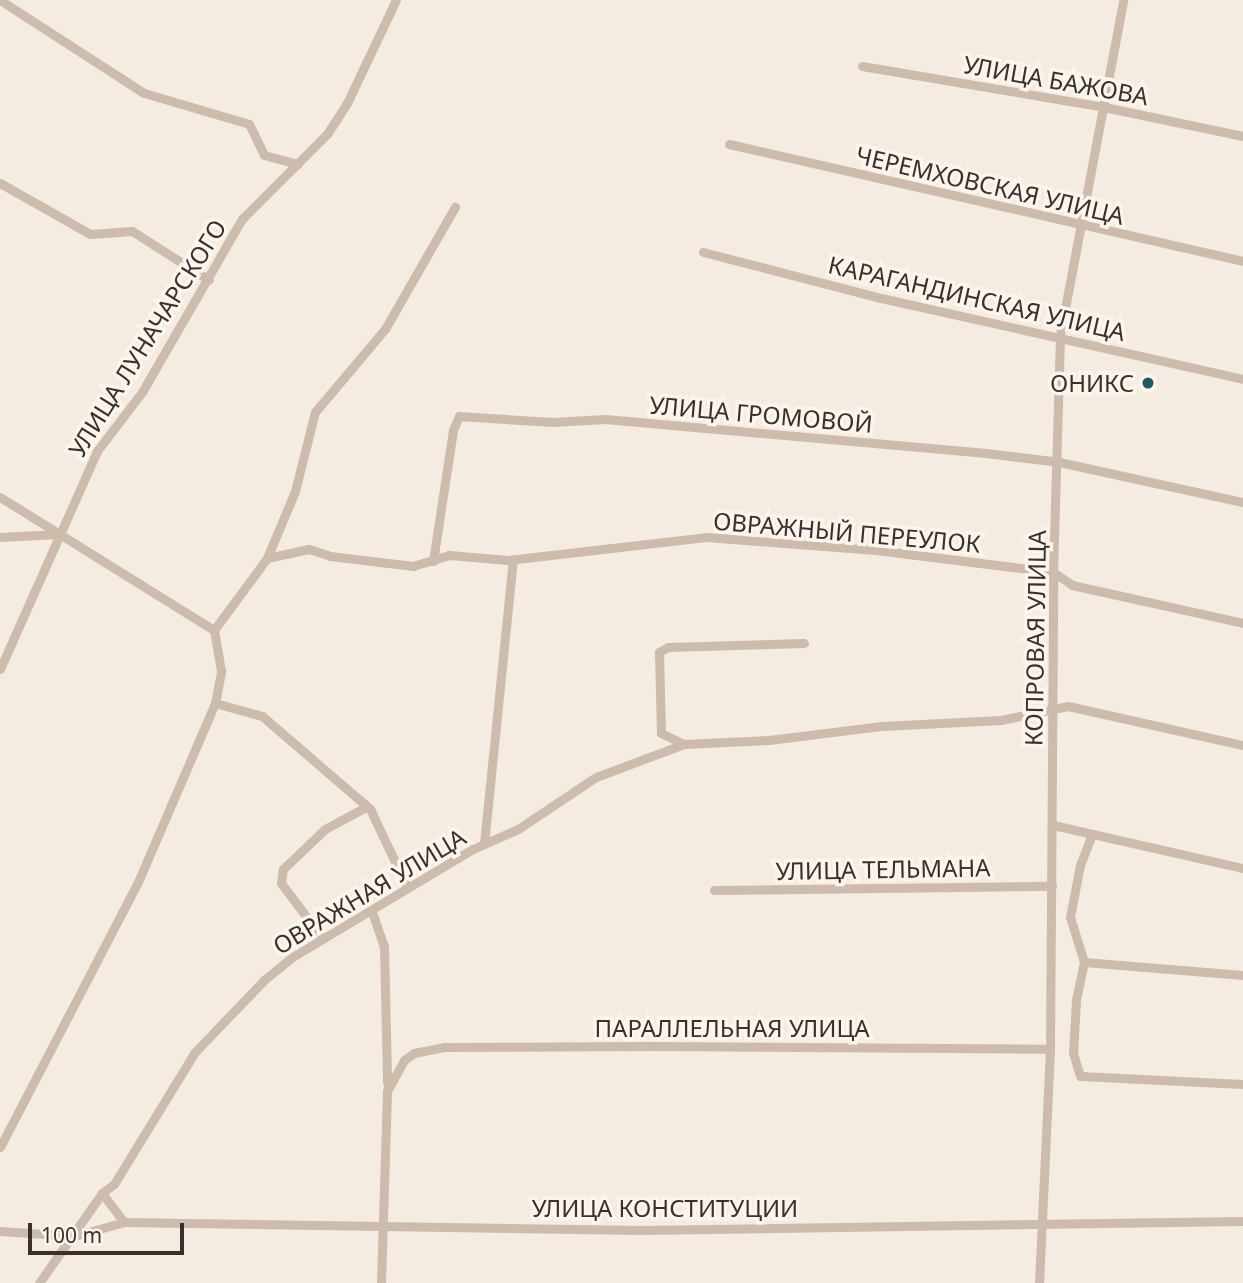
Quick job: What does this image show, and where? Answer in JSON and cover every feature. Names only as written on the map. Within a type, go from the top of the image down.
[{"type":"street","points":[[0,0],[144,93],[249,124],[264,155],[298,164]]},
{"type":"street","name":"УЛИЦА ЛУНАЧАРСКОГО","points":[[0,669],[97,451],[142,392],[242,219],[327,134],[347,103],[396,0]]},
{"type":"street","name":"КОПРОВАЯ УЛИЦА","points":[[1039,1283],[1050,1049],[1053,572],[1059,462],[1060,335],[1123,0]]},
{"type":"street","name":"УЛИЦА БАЖОВА","points":[[862,66],[1104,107],[1243,136]]},
{"type":"street","name":"ЧЕРЕМХОВСКАЯ УЛИЦА","points":[[729,144],[1243,261]]},
{"type":"street","points":[[0,183],[90,234],[132,231],[209,279]]},
{"type":"street","points":[[0,1147],[138,882],[215,704],[221,671],[214,631],[267,558],[295,491],[315,412],[385,329],[455,207]]},
{"type":"street","name":"КАРАГАНДИНСКАЯ УЛИЦА","points":[[703,252],[881,298],[1060,335],[1243,379]]},
{"type":"street","name":"УЛИЦА ГРОМОВОЙ","points":[[433,561],[453,430],[459,416],[552,422],[605,419],[1059,462],[1243,502]]},
{"type":"street","points":[[0,497],[214,631]]},
{"type":"street","points":[[0,537],[61,534]]},
{"type":"street","name":"ОВРАЖНЫЙ ПЕРЕУЛОК","points":[[267,558],[309,549],[413,566],[449,555],[511,559],[626,550],[706,537],[876,550],[1053,572],[1072,585],[1243,623]]},
{"type":"street","points":[[484,844],[511,559]]},
{"type":"street","points":[[684,744],[661,733],[659,652],[668,646],[804,643]]},
{"type":"street","points":[[215,704],[262,716],[366,807],[407,887]]},
{"type":"street","points":[[1052,707],[1068,706],[1243,745]]},
{"type":"street","name":"ОВРАЖНАЯ УЛИЦА","points":[[39,1283],[102,1193],[114,1184],[195,1052],[264,980],[323,939],[372,912],[407,887],[484,844],[518,829],[596,777],[684,744],[1001,720],[1052,707]]},
{"type":"street","points":[[323,939],[281,883],[284,869],[325,829],[366,807]]},
{"type":"street","points":[[1053,825],[1243,868]]},
{"type":"street","points":[[1092,834],[1080,866],[1070,918],[1084,962],[1076,1000],[1073,1053],[1080,1076],[1243,1084]]},
{"type":"street","name":"УЛИЦА ТЕЛЬМАНА","points":[[714,890],[1052,886]]},
{"type":"street","points":[[372,912],[384,946],[388,989],[381,1224],[382,1283]]},
{"type":"street","points":[[1084,962],[1243,975]]},
{"type":"street","name":"ПАРАЛЛЕЛЬНАЯ УЛИЦА","points":[[387,1091],[404,1060],[414,1053],[446,1047],[1050,1049]]},
{"type":"street","points":[[102,1193],[124,1222]]},
{"type":"street","name":"УЛИЦА КОНСТИТУЦИИ","points":[[0,1231],[74,1236],[124,1222],[640,1230],[1243,1221]]},
{"type":"place","name":"ОНИКС","points":[[1148,383]]}]
